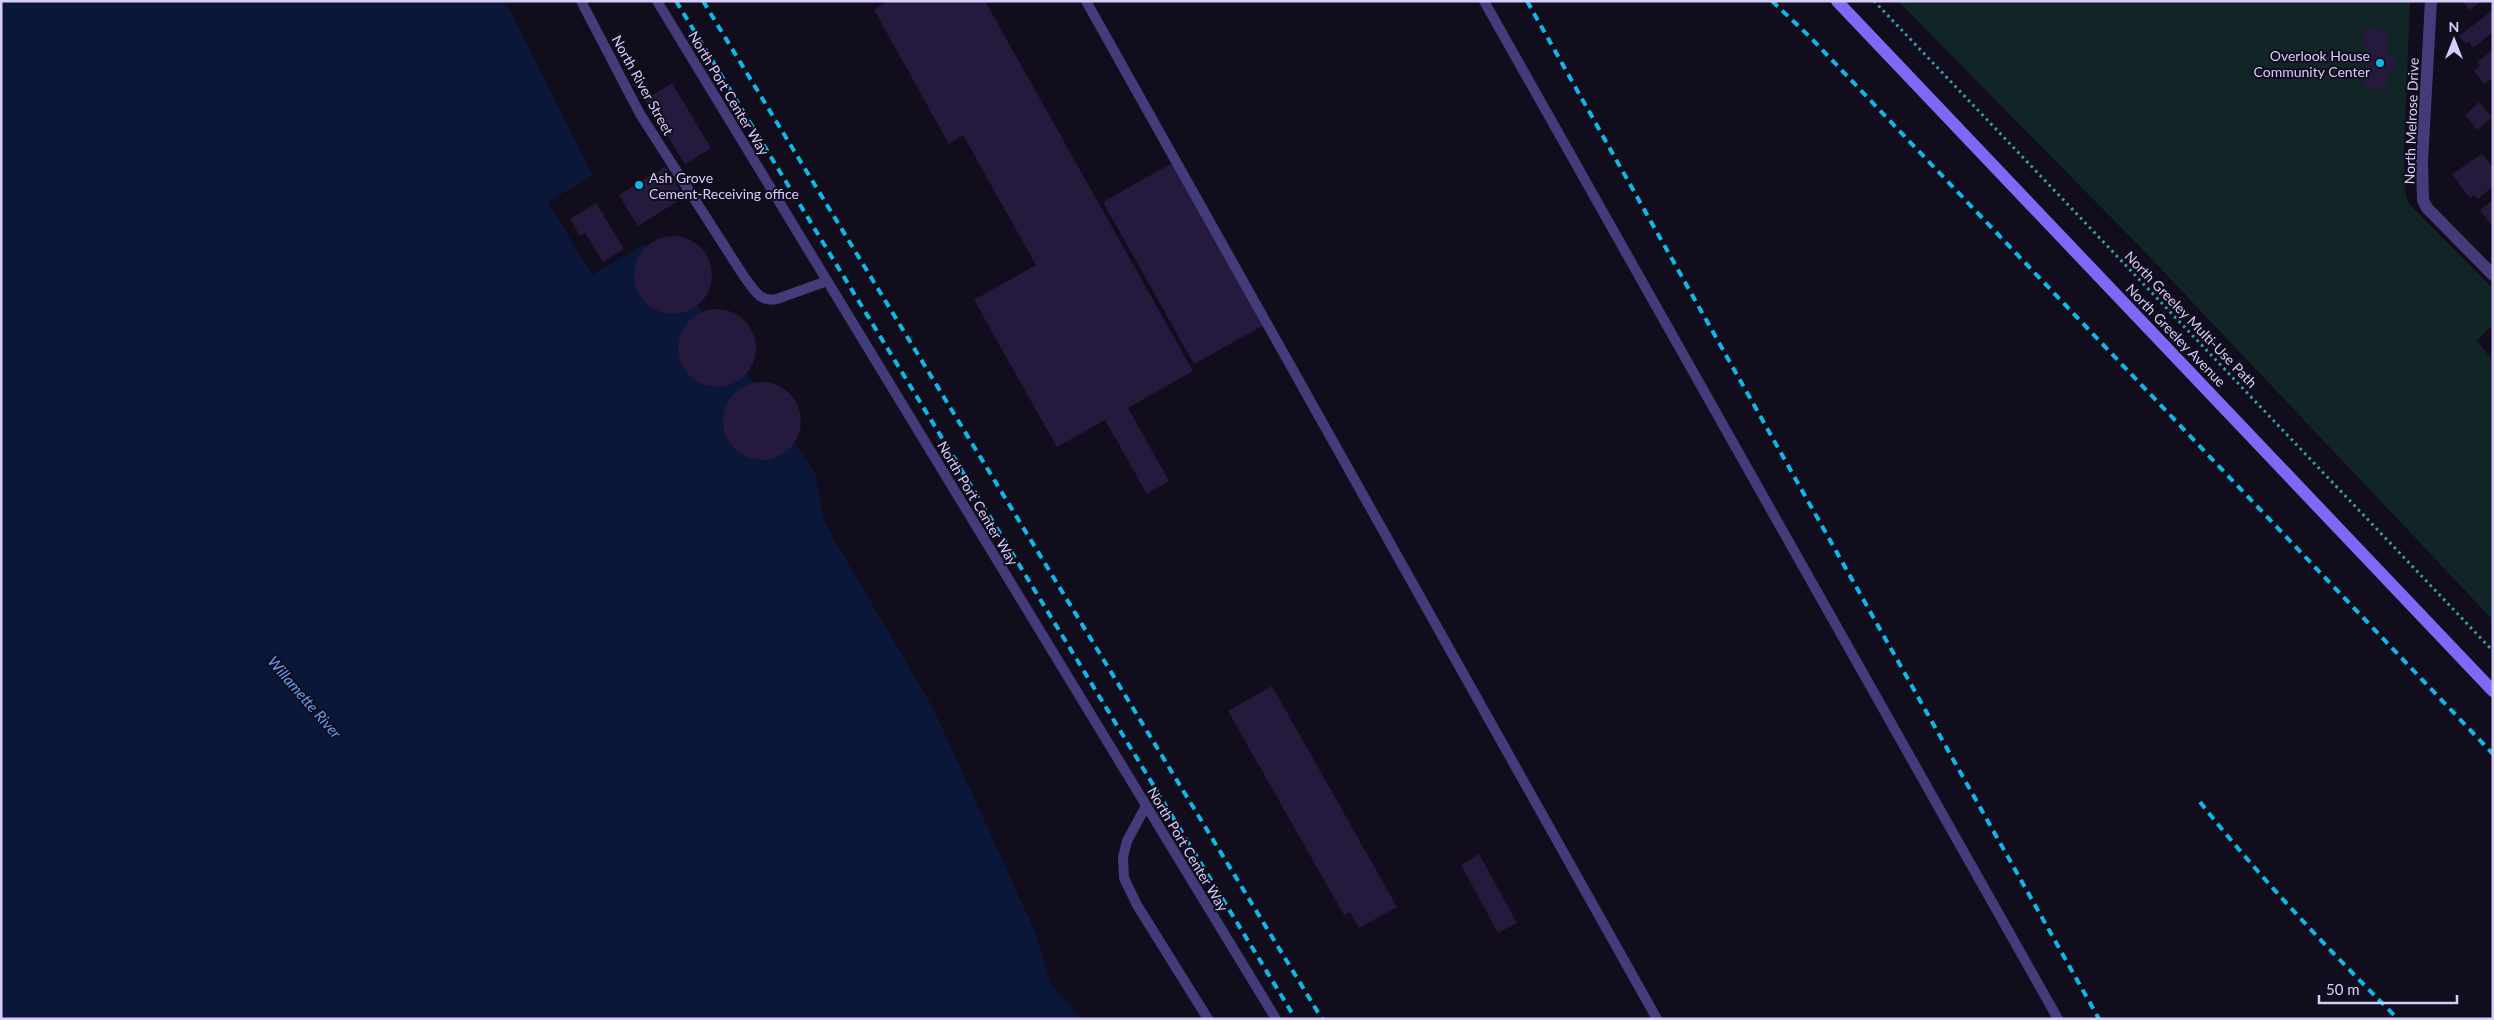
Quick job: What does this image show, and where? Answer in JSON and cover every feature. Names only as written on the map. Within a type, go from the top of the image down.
[{"type":"main road","name":"North Greeley Avenue","points":[[1838,1],[2493,691]]},
{"type":"street","name":"North Melrose Drive","points":[[2431,1],[2422,162],[2424,200],[2427,208],[2493,275]]},
{"type":"lane","name":"North River Street","points":[[581,1],[640,114],[742,275],[760,297],[768,301],[777,299],[827,281]]},
{"type":"lane","name":"North Port Center Way","points":[[657,1],[1276,1019]]},
{"type":"lane","points":[[1086,1],[1657,1019]]},
{"type":"lane","points":[[1484,1],[2058,1019]]},
{"type":"lane","points":[[1146,806],[1127,841],[1123,857],[1124,878],[1137,906],[1208,1019]]},
{"type":"path","name":"North Greeley Multi-Use Path","points":[[1874,1],[2493,651]]},
{"type":"green space","points":[[1898,1],[2410,1],[2404,152],[2405,192],[2409,204],[2493,289],[2493,324],[2477,341],[2493,361],[2493,620],[2145,252]]},
{"type":"water","name":"Willamette River","points":[[1,1],[505,1],[591,172],[639,238],[717,329],[815,473],[824,522],[933,708],[1036,934],[1051,985],[1082,1019],[1,1019]]},
{"type":"pier","points":[[595,174],[646,243],[592,275],[548,202]]},
{"type":"building","points":[[887,1],[985,1],[1193,371],[1128,408],[1169,481],[1147,494],[1105,420],[1057,447],[974,300],[1036,265],[963,135],[949,144],[874,10]]},
{"type":"building","points":[[2463,1],[2482,1],[2469,10]]},
{"type":"building","points":[[2493,10],[2493,32],[2473,48],[2469,42],[2466,44],[2459,36]]},
{"type":"building","name":"Overlook House Community Center","points":[[2363,28],[2388,29],[2387,56],[2395,56],[2395,71],[2387,71],[2387,89],[2364,88],[2366,48],[2362,48]]},
{"type":"building","points":[[2493,50],[2493,78],[2484,84],[2474,71],[2480,66],[2477,62]]},
{"type":"building","points":[[672,83],[711,148],[685,164],[645,100]]},
{"type":"building","points":[[2479,102],[2492,118],[2477,130],[2465,115]]},
{"type":"building","points":[[2482,154],[2493,168],[2493,186],[2478,199],[2474,195],[2470,198],[2452,174]]},
{"type":"building","points":[[1174,162],[1266,324],[1194,364],[1103,202]]},
{"type":"building","points":[[665,167],[684,197],[638,226],[619,195]]},
{"type":"building","points":[[2493,200],[2493,227],[2480,210]]},
{"type":"building","points":[[596,203],[624,249],[603,262],[585,233],[580,236],[570,219]]},
{"type":"building","points":[[673,236],[688,239],[701,247],[709,260],[712,275],[709,290],[701,303],[688,311],[673,314],[658,311],[645,303],[637,290],[634,275],[637,260],[645,247],[658,239]]},
{"type":"building","points":[[717,309],[732,312],[745,320],[753,333],[756,348],[753,363],[745,376],[732,384],[717,387],[702,384],[689,376],[681,363],[678,348],[681,333],[689,320],[702,312]]},
{"type":"building","points":[[762,382],[777,385],[790,393],[798,406],[801,421],[798,436],[790,449],[777,457],[762,460],[747,457],[734,449],[726,436],[723,421],[726,406],[734,393],[747,385]]},
{"type":"building","points":[[1272,686],[1397,907],[1359,928],[1350,912],[1344,915],[1228,711]]},
{"type":"building","points":[[1479,854],[1517,923],[1498,933],[1461,865]]},
{"type":"railway","points":[[676,1],[1292,1013]]},
{"type":"railway","points":[[703,1],[1322,1019]]},
{"type":"railway","points":[[1527,1],[2099,1019]]},
{"type":"railway","points":[[1772,1],[1810,37],[2493,754]]},
{"type":"railway","points":[[2200,802],[2296,913],[2398,1019]]},
{"type":"place","name":"Overlook House Community Center","points":[[2380,63]]},
{"type":"place","name":"Ash Grove Cement-Receiving office","points":[[639,185]]}]
